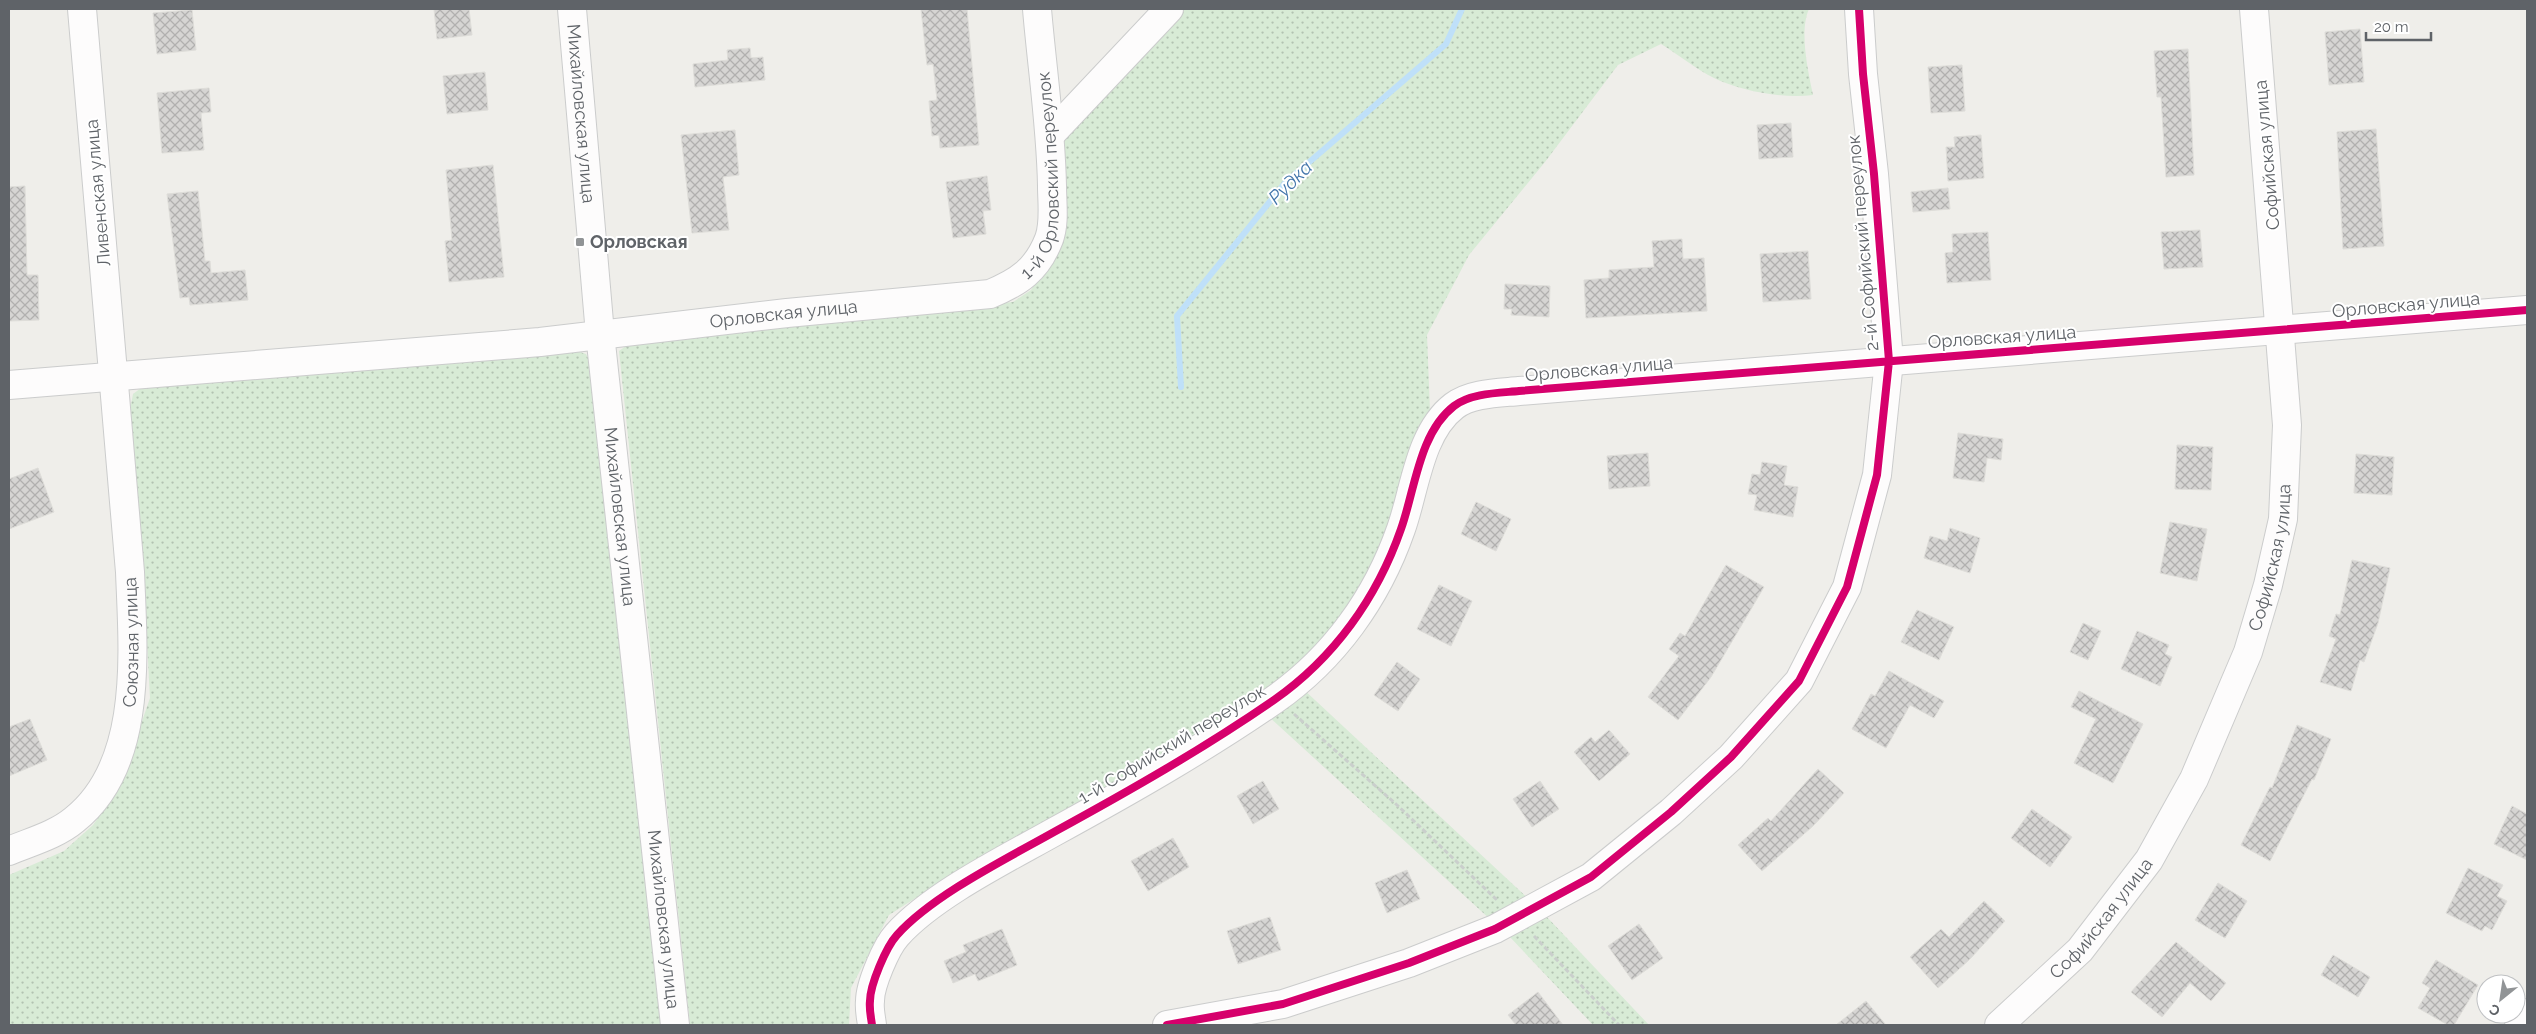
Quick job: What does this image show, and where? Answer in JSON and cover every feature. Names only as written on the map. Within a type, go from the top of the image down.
[{"type":"street","name":"Ливенская улица","points":[[82,9],[114,377]]},
{"type":"street","name":"Михайловская улица","points":[[572,9],[600,334],[675,1025]]},
{"type":"street","name":"1-й Орловский переулок","points":[[966,298],[990,294],[1011,286],[1027,274],[1049,239],[1053,213],[1051,134],[1036,9]]},
{"type":"street","points":[[1051,134],[1169,9]]},
{"type":"street","name":"2-й Софийский переулок","points":[[1167,1025],[1282,1004],[1409,963],[1494,929],[1591,877],[1671,812],[1731,757],[1799,680],[1848,587],[1877,475],[1889,361],[1863,74],[1860,9]]},
{"type":"street","name":"Софийская улица","points":[[2000,1025],[2080,950],[2149,860],[2194,779],[2248,652],[2268,585],[2283,519],[2287,425],[2281,330],[2254,9]]},
{"type":"street","name":"Орловская улица","points":[[114,377],[540,342],[787,313],[966,298]]},
{"type":"street","name":"Орловская улица","points":[[1480,396],[2527,310]]},
{"type":"street","points":[[9,385],[114,377]]},
{"type":"street","points":[[9,403],[114,377]]},
{"type":"street","name":"Союзная улица","points":[[9,851],[43,838],[74,820],[102,789],[121,754],[130,699],[133,633],[122,458],[114,377]]},
{"type":"street","name":"1-й Софийский переулок","points":[[872,1025],[869,999],[878,970],[895,936],[923,910],[1006,859],[1215,740],[1276,698],[1326,657],[1368,602],[1401,531],[1426,446],[1441,420],[1455,405],[1480,396]]},
{"type":"street","points":[[2519,1025],[2527,1013]]},
{"type":"path","points":[[1276,698],[1397,805],[1516,917],[1619,1025]]},
{"type":"green space","points":[[1183,9],[1809,9],[1806,18],[1805,40],[1813,95],[1776,95],[1725,83],[1707,74],[1661,44],[1618,65],[1545,162],[1469,255],[1427,335],[1430,411],[1375,565],[1321,644],[1290,676],[1144,772],[933,887],[889,915],[851,988],[849,1025],[690,1025],[619,351],[633,341],[1013,302],[1031,290],[1055,255],[1058,145],[1072,123]]},
{"type":"green space","points":[[568,348],[586,354],[594,369],[618,631],[661,1025],[9,1025],[9,875],[64,851],[93,825],[119,788],[150,698],[143,569],[128,420],[133,394],[145,385]]},
{"type":"green space","points":[[1301,687],[1533,903],[1492,921],[1266,714]]},
{"type":"green space","points":[[1546,916],[1649,1025],[1593,1025],[1509,936]]},
{"type":"building","points":[[434,9],[469,9],[472,35],[437,39]]},
{"type":"building","points":[[921,9],[967,9],[979,145],[940,148],[939,135],[932,136],[929,101],[937,100],[933,64],[927,65]]},
{"type":"building","points":[[192,10],[196,50],[157,54],[153,13]]},
{"type":"building","points":[[2360,29],[2364,82],[2329,85],[2325,32]]},
{"type":"building","points":[[750,48],[751,58],[763,57],[765,80],[695,87],[693,64],[728,60],[727,50]]},
{"type":"building","points":[[2188,49],[2194,175],[2166,177],[2161,97],[2157,97],[2154,51]]},
{"type":"building","points":[[1962,65],[1965,111],[1931,113],[1928,67]]},
{"type":"building","points":[[485,72],[488,110],[447,114],[443,76]]},
{"type":"building","points":[[209,88],[211,112],[201,113],[204,150],[162,153],[157,93]]},
{"type":"building","points":[[1791,123],[1793,157],[1759,159],[1757,125]]},
{"type":"building","points":[[2376,129],[2384,246],[2343,249],[2337,132]]},
{"type":"building","points":[[735,130],[739,175],[723,177],[729,230],[692,233],[681,135]]},
{"type":"building","points":[[1981,135],[1984,178],[1948,181],[1946,147],[1955,147],[1954,137]]},
{"type":"building","points":[[493,165],[504,277],[449,282],[445,241],[452,240],[446,170]]},
{"type":"building","points":[[987,176],[991,210],[983,211],[986,234],[953,238],[946,182]]},
{"type":"building","points":[[25,186],[27,275],[38,275],[39,320],[9,321],[9,187]]},
{"type":"building","points":[[1948,188],[1950,209],[1913,212],[1911,192]]},
{"type":"building","points":[[198,191],[205,261],[210,261],[211,273],[245,270],[248,300],[190,305],[189,297],[180,298],[167,194]]},
{"type":"building","points":[[2200,230],[2203,267],[2164,269],[2161,232]]},
{"type":"building","points":[[1988,232],[1991,280],[1947,283],[1945,253],[1953,252],[1952,234]]},
{"type":"building","points":[[1682,239],[1683,259],[1704,258],[1707,311],[1586,318],[1584,280],[1609,278],[1609,270],[1654,267],[1652,241]]},
{"type":"building","points":[[1808,251],[1811,299],[1763,302],[1760,254]]},
{"type":"building","points":[[1505,284],[1550,286],[1549,317],[1511,315],[1512,309],[1504,309]]},
{"type":"building","points":[[1958,433],[2003,439],[2001,460],[1987,458],[1984,482],[1953,478]]},
{"type":"building","points":[[2177,445],[2213,447],[2211,490],[2175,489]]},
{"type":"building","points":[[1648,453],[1650,486],[1609,489],[1607,456]]},
{"type":"building","points":[[2356,454],[2394,457],[2392,495],[2354,493]]},
{"type":"building","points":[[1762,462],[1787,466],[1784,485],[1798,487],[1793,517],[1754,510],[1757,495],[1748,494],[1752,474],[1760,475]]},
{"type":"building","points":[[38,468],[54,512],[9,529],[9,479]]},
{"type":"building","points":[[1476,502],[1511,519],[1496,551],[1461,534]]},
{"type":"building","points":[[2170,522],[2207,529],[2197,581],[2160,573]]},
{"type":"building","points":[[1950,528],[1980,538],[1970,573],[1924,558],[1930,536],[1947,541]]},
{"type":"building","points":[[2352,560],[2390,568],[2378,623],[2364,662],[2360,660],[2351,691],[2320,682],[2336,639],[2329,636],[2336,614],[2340,615]]},
{"type":"building","points":[[1726,565],[1764,587],[1711,677],[1678,720],[1648,697],[1679,656],[1669,649],[1680,633],[1685,636]]},
{"type":"building","points":[[1439,585],[1472,601],[1451,646],[1417,629]]},
{"type":"building","points":[[1917,610],[1954,627],[1939,660],[1901,642]]},
{"type":"building","points":[[2083,623],[2101,631],[2088,660],[2070,652]]},
{"type":"building","points":[[2137,631],[2169,645],[2165,654],[2172,657],[2160,686],[2121,669]]},
{"type":"building","points":[[1397,662],[1420,679],[1398,711],[1374,695]]},
{"type":"building","points":[[1889,671],[1944,701],[1934,718],[1910,705],[1886,748],[1852,729],[1871,694],[1875,696]]},
{"type":"building","points":[[2079,691],[2143,724],[2113,783],[2074,763],[2096,719],[2071,707]]},
{"type":"building","points":[[30,719],[47,760],[9,776],[9,727]]},
{"type":"building","points":[[2297,725],[2331,739],[2314,780],[2312,779],[2270,861],[2241,845],[2270,787],[2272,788]]},
{"type":"building","points":[[1609,730],[1630,754],[1599,781],[1574,752],[1591,737],[1595,742]]},
{"type":"building","points":[[1818,769],[1844,793],[1813,826],[1762,871],[1738,845],[1768,818],[1771,821]]},
{"type":"building","points":[[1263,781],[1279,809],[1253,824],[1237,796]]},
{"type":"building","points":[[1540,781],[1559,809],[1532,827],[1513,799]]},
{"type":"building","points":[[2512,806],[2527,814],[2527,860],[2494,844]]},
{"type":"building","points":[[2032,809],[2072,837],[2050,867],[2011,838]]},
{"type":"building","points":[[1173,838],[1189,867],[1148,891],[1131,861]]},
{"type":"building","points":[[2468,868],[2503,885],[2497,896],[2507,901],[2492,930],[2485,926],[2482,931],[2446,913]]},
{"type":"building","points":[[1407,870],[1420,899],[1387,913],[1375,883]]},
{"type":"building","points":[[2218,883],[2247,901],[2225,938],[2195,920]]},
{"type":"building","points":[[1984,901],[2005,921],[1969,960],[1938,988],[1910,957],[1941,929],[1949,937]]},
{"type":"building","points":[[1270,917],[1281,950],[1238,964],[1227,931]]},
{"type":"building","points":[[1639,924],[1663,958],[1632,980],[1608,946]]},
{"type":"building","points":[[1002,929],[1017,965],[978,981],[975,974],[953,983],[944,961],[966,952],[963,945]]},
{"type":"building","points":[[2176,942],[2226,983],[2211,1001],[2190,983],[2162,1017],[2131,992]]},
{"type":"building","points":[[2333,955],[2370,977],[2358,997],[2321,975]]},
{"type":"building","points":[[2436,960],[2476,984],[2476,988],[2454,1025],[2448,1025],[2418,1008],[2430,988],[2422,983]]},
{"type":"building","points":[[1538,992],[1563,1025],[1516,1025],[1508,1015]]},
{"type":"building","points":[[1866,1001],[1886,1025],[1836,1025]]},
{"type":"waterway","name":"Рудка","points":[[1181,387],[1177,316],[1285,183],[1446,44],[1462,9]]},
{"type":"cycle path","points":[[1167,1025],[1283,1004],[1409,963],[1495,929],[1591,877],[1671,812],[1731,757],[1799,681],[1847,587],[1877,475],[1889,361],[1874,174],[1863,74],[1859,9]]},
{"type":"cycle path","points":[[872,1025],[870,1004],[876,976],[893,941],[912,920],[971,879],[1138,785],[1220,736],[1274,700],[1316,665],[1351,625],[1379,579],[1401,529],[1420,463],[1433,431],[1442,417],[1454,406],[1469,398],[1503,392],[2527,310]]},
{"type":"place","name":"Орловская","points":[[580,242]]}]
